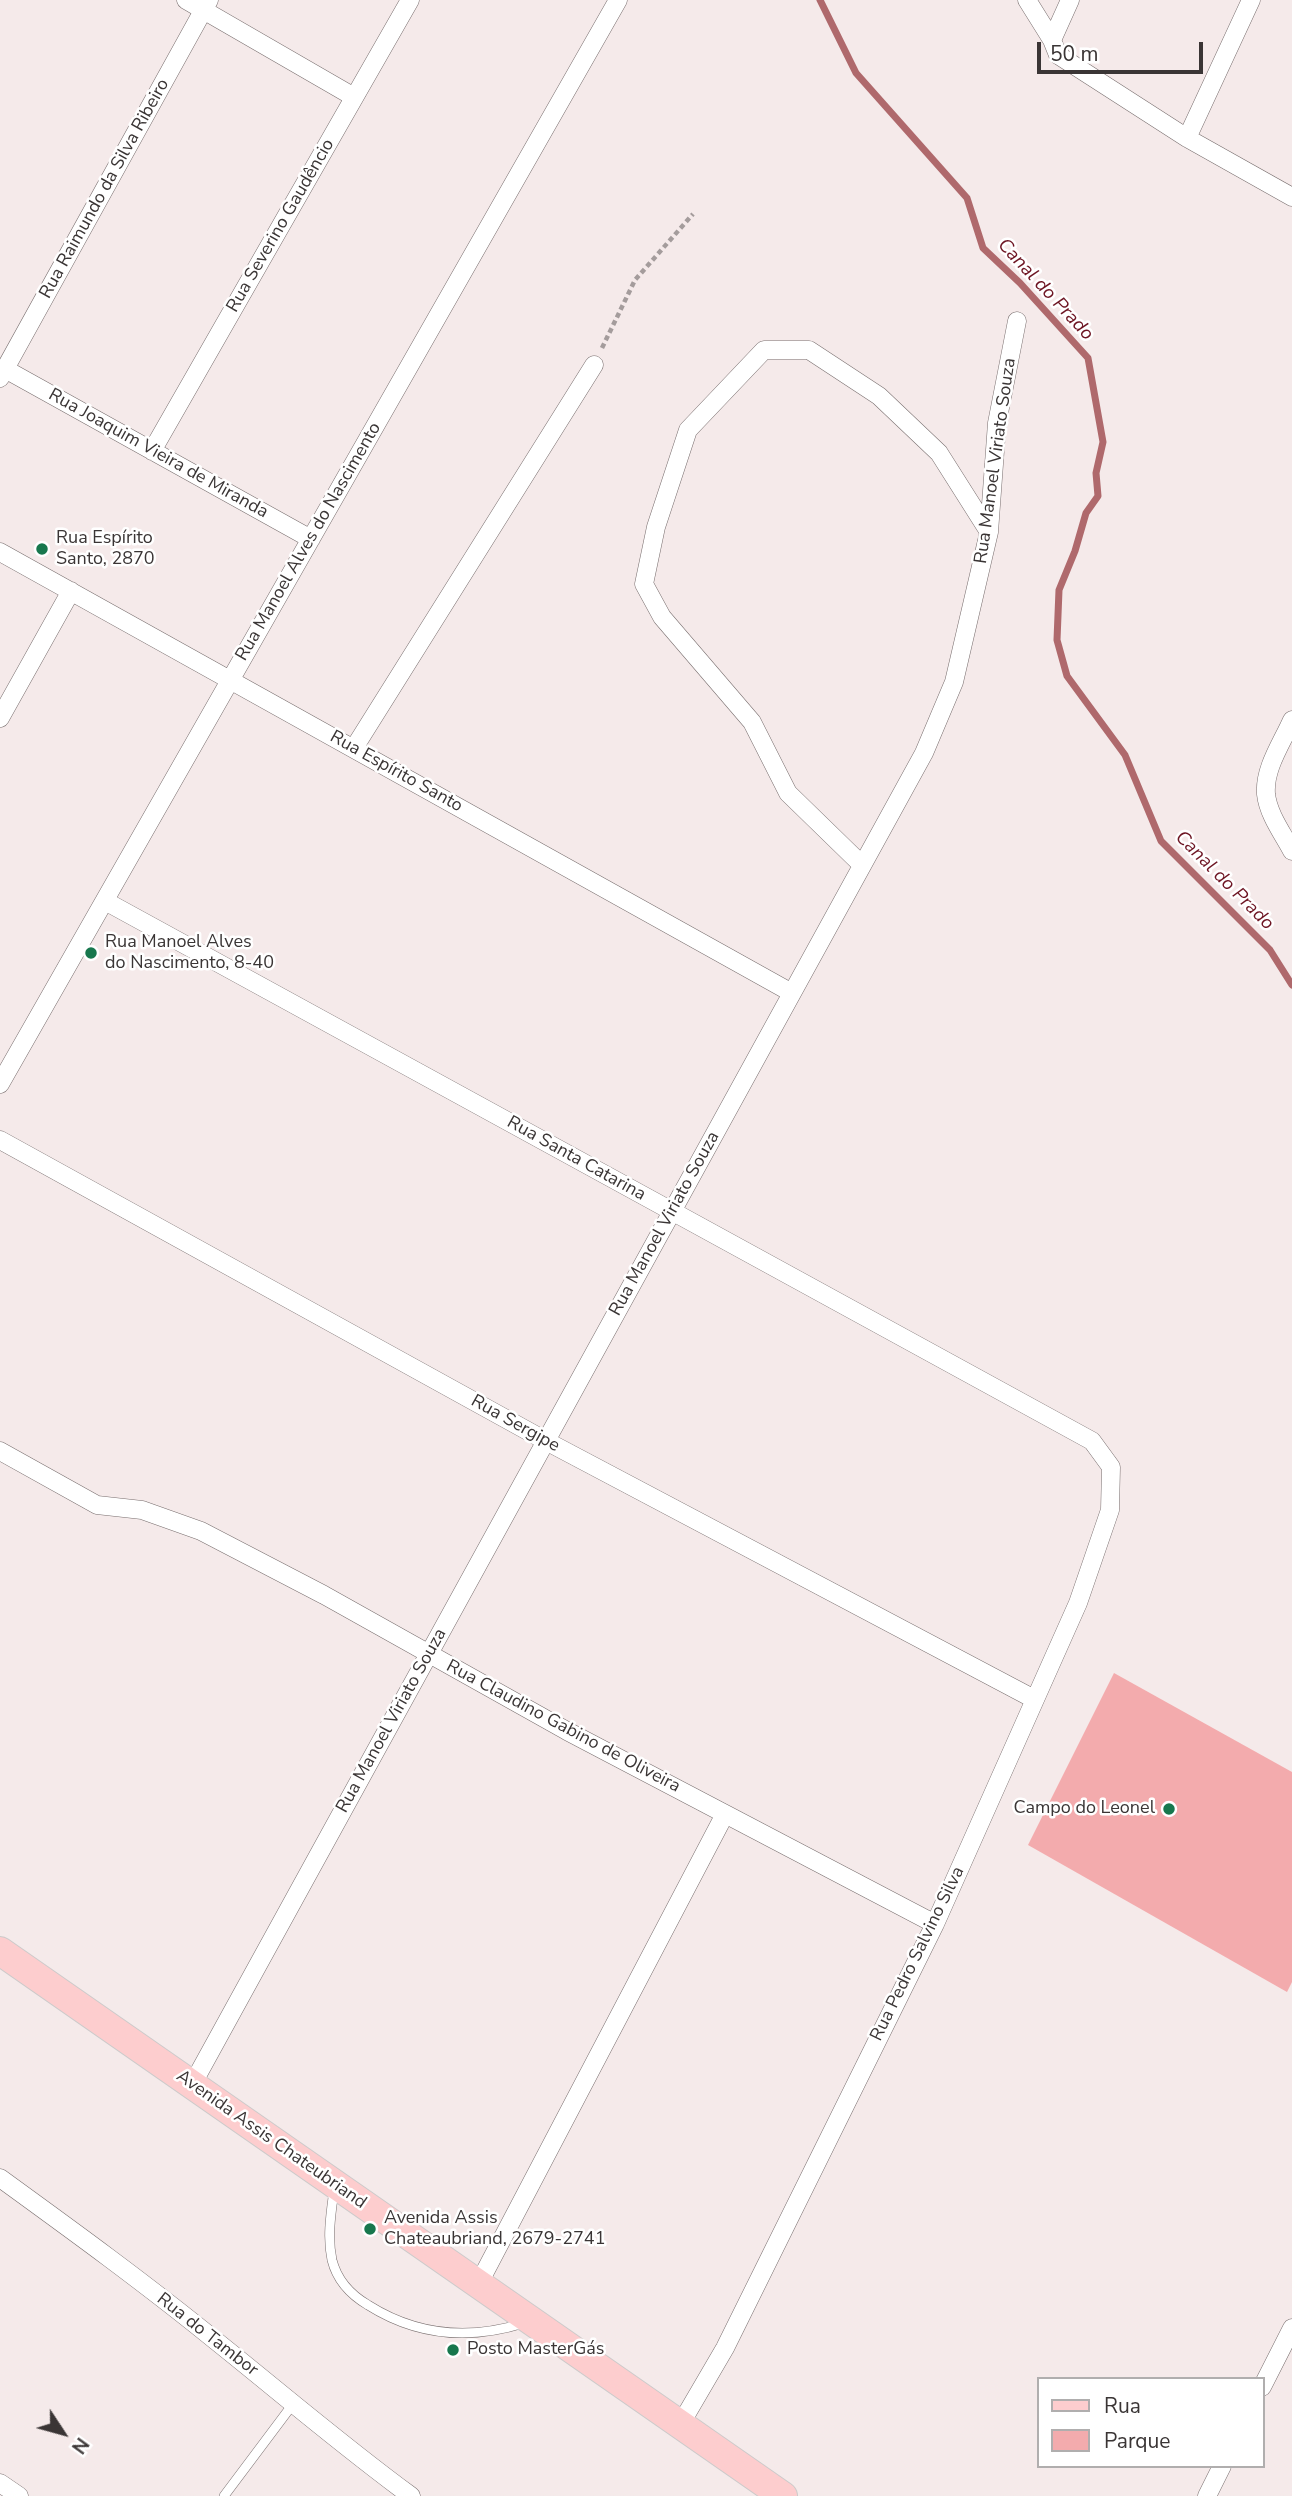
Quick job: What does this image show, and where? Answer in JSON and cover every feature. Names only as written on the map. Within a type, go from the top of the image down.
[{"type":"main road","name":"Avenida Assis Chateubriand","points":[[0,1951],[534,2320],[783,2496]]},
{"type":"street","points":[[186,0],[206,5],[354,97]]},
{"type":"street","name":"Rua Severino Gaudêncio","points":[[152,451],[410,0]]},
{"type":"street","name":"Rua Manoel Alves do Nascimento","points":[[0,1084],[618,0]]},
{"type":"street","points":[[1027,0],[1052,40],[1058,55],[1187,138],[1292,197]]},
{"type":"street","points":[[1052,40],[1070,0]]},
{"type":"street","points":[[1187,138],[1251,0]]},
{"type":"street","name":"Rua Raimundo da Silva Ribeiro","points":[[3,374],[206,5]]},
{"type":"street","name":"Rua Manoel Viriato Souza","points":[[192,2085],[924,753],[954,682],[989,532],[997,423],[1017,321]]},
{"type":"street","points":[[862,865],[788,793],[752,722],[662,617],[644,584],[656,527],[688,430],[764,350],[809,350],[879,396],[939,453],[989,532]]},
{"type":"street","points":[[354,748],[594,365]]},
{"type":"street","name":"Rua Joaquim Vieira de Miranda","points":[[3,374],[152,451],[311,539]]},
{"type":"street","name":"Rua Espírito Santo","points":[[0,552],[792,993]]},
{"type":"street","points":[[0,718],[71,591]]},
{"type":"street","points":[[1292,720],[1272,764],[1266,796],[1275,821],[1292,850]]},
{"type":"street","name":"Rua Santa Catarina","points":[[104,901],[1092,1441],[1111,1467]]},
{"type":"street","name":"Rua Sergipe","points":[[0,1140],[546,1441],[1034,1699]]},
{"type":"street","name":"Rua Claudino Gabino de Oliveira","points":[[0,1451],[97,1505],[142,1510],[201,1531],[324,1595],[567,1731],[935,1924]]},
{"type":"street","name":"Rua Pedro Salvino Silva","points":[[680,2425],[725,2348],[935,1924],[1078,1603],[1110,1510],[1111,1467]]},
{"type":"street","points":[[480,2283],[725,1814]]},
{"type":"street","name":"Rua do Tambor","points":[[0,2178],[120,2266],[353,2454],[411,2496]]},
{"type":"street","points":[[1264,2383],[1291,2333]]},
{"type":"street","points":[[1207,2496],[1221,2468]]},
{"type":"street","points":[[0,2483],[19,2496]]},
{"type":"lane","points":[[335,2185],[330,2222],[332,2261],[344,2287],[359,2300],[389,2318],[414,2327],[445,2333],[478,2333],[534,2320]]},
{"type":"lane","points":[[224,2496],[293,2404]]},
{"type":"path","points":[[594,365],[635,280],[693,214]]},
{"type":"green space","name":"Campo do Leonel","points":[[1114,1673],[1292,1772],[1292,1982],[1287,1992],[1028,1845]]},
{"type":"waterway","name":"Canal do Prado","points":[[820,0],[856,73],[967,198],[983,248],[1020,283],[1088,358],[1103,442],[1096,473],[1098,496],[1086,513],[1075,551],[1059,590],[1057,640],[1067,676],[1125,755],[1161,841],[1270,950],[1292,985]]},
{"type":"place","name":"Rua Espírito Santo, 2870","points":[[42,549]]},
{"type":"place","name":"Rua Manoel Alves do Nascimento, 8-40","points":[[91,953]]},
{"type":"place","name":"Campo do Leonel","points":[[1169,1809]]},
{"type":"place","name":"Avenida Assis Chateaubriand, 2679-2741","points":[[370,2229]]},
{"type":"place","name":"Posto MasterGás","points":[[453,2350]]}]
